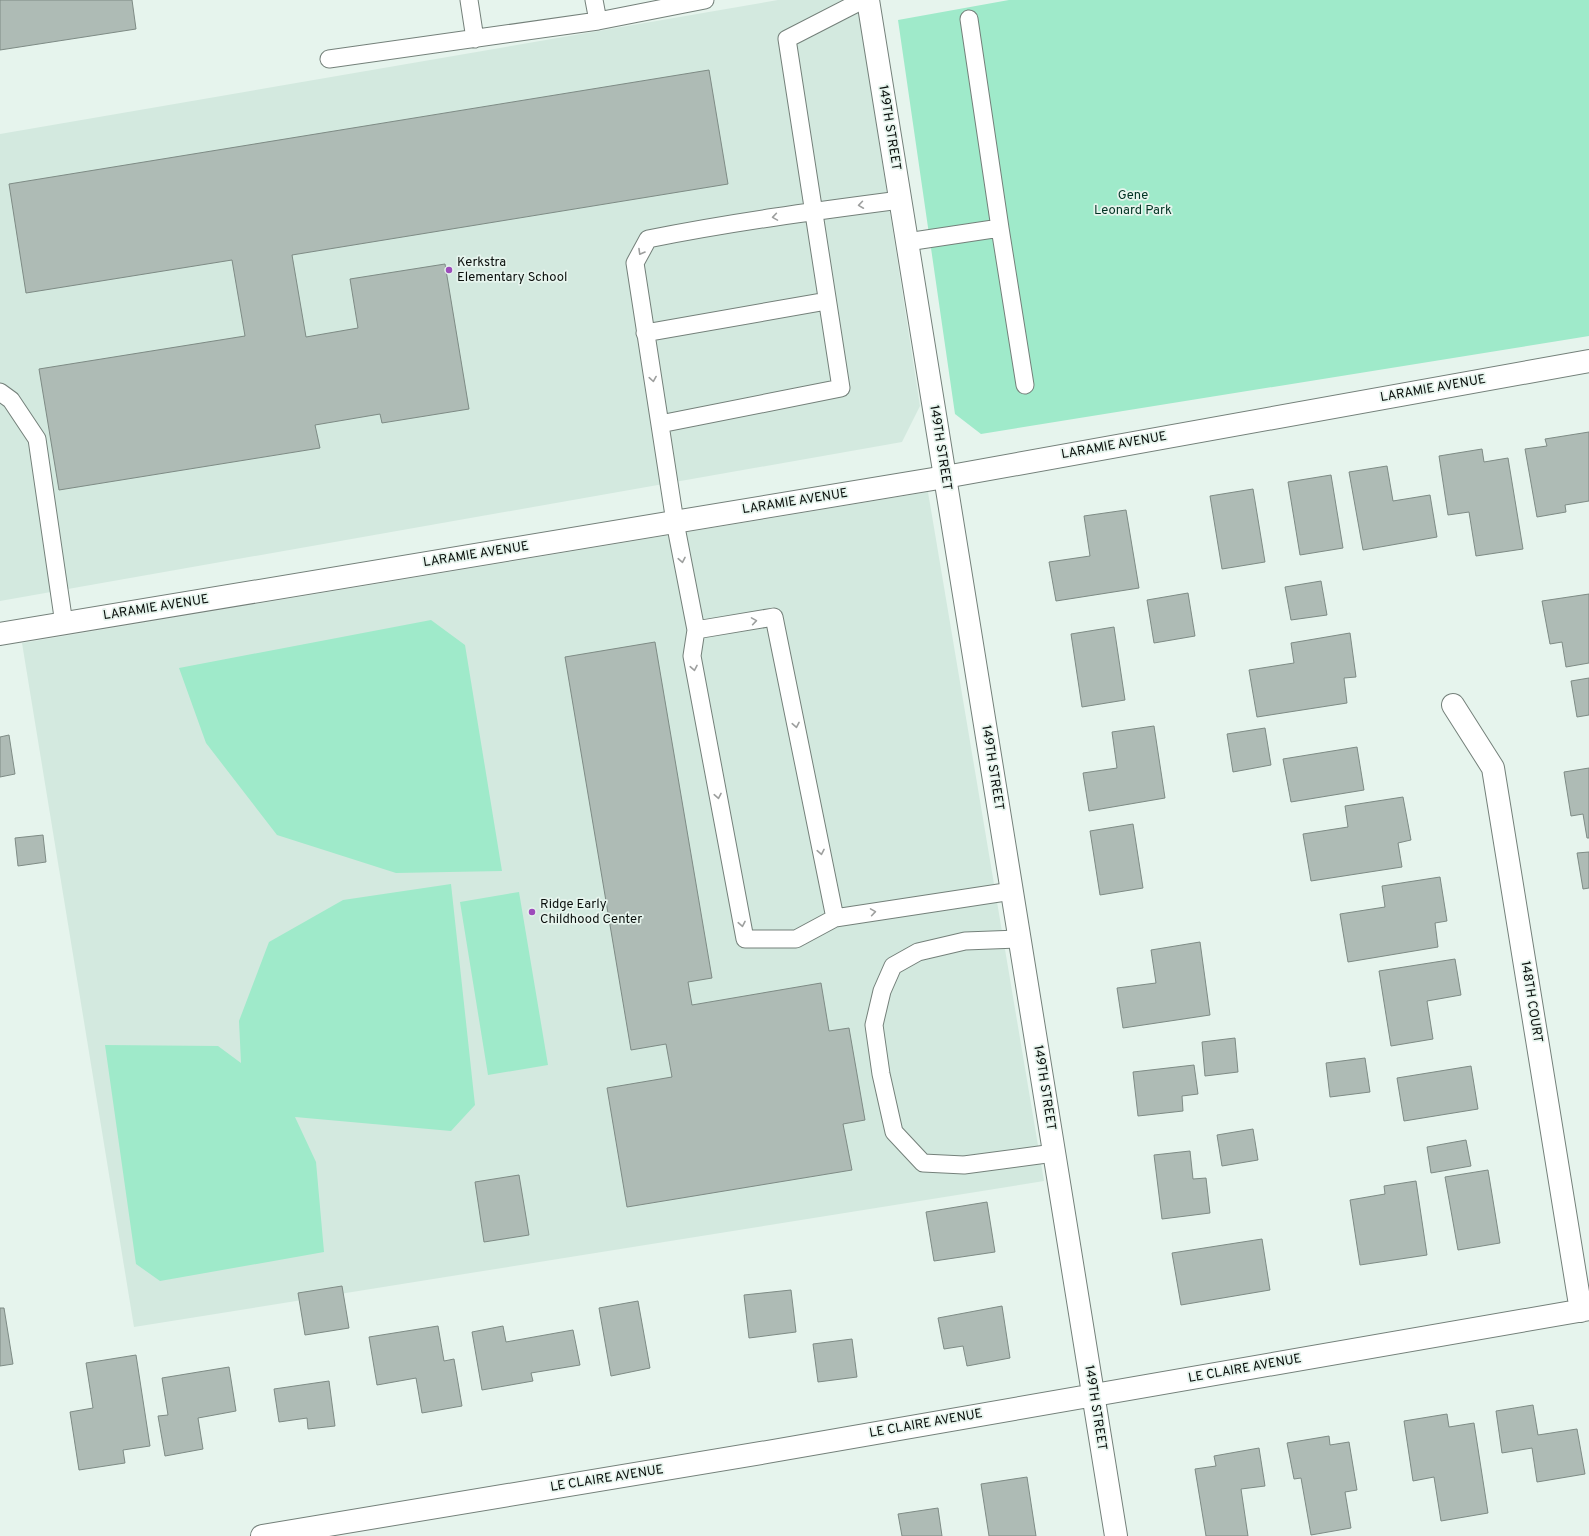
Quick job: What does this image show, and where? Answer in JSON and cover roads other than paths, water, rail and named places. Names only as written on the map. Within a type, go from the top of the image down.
[{"type":"street","name":"149TH STREET","points":[[868,0],[1116,1536]]},
{"type":"street","name":"LARAMIE AVENUE","points":[[0,634],[945,477],[1589,361]]},
{"type":"street","name":"148TH COURT","points":[[1453,705],[1493,768],[1585,1310]]},
{"type":"street","name":"LE CLAIRE AVENUE","points":[[262,1536],[774,1451],[1585,1310]]},
{"type":"lane","points":[[469,0],[475,39]]},
{"type":"lane","points":[[594,0],[598,20]]},
{"type":"lane","points":[[329,59],[598,20],[705,0]]},
{"type":"lane","points":[[660,424],[841,388],[787,39],[863,0]]},
{"type":"lane","points":[[969,19],[1025,384]]},
{"type":"lane","points":[[900,200],[682,232],[648,239],[635,263],[675,522],[696,630],[692,656],[745,939],[796,939],[834,918],[1012,891]]},
{"type":"lane","points":[[907,242],[1000,228]]},
{"type":"lane","points":[[645,333],[827,301]]},
{"type":"lane","points":[[0,392],[11,400],[37,438],[64,624]]},
{"type":"lane","points":[[696,630],[774,617],[834,918]]},
{"type":"lane","points":[[1020,939],[965,942],[918,952],[892,966],[882,991],[874,1025],[880,1074],[894,1132],[923,1163],[964,1165],[1054,1153]]},
{"type":"place","name":"Kerkstra Elementary School","points":[[449,270]]},
{"type":"place","name":"Ridge Early Childhood Center","points":[[532,912]]},
{"type":"park label","name":"Gene Leonard Park","points":[[1133,204]]}]
